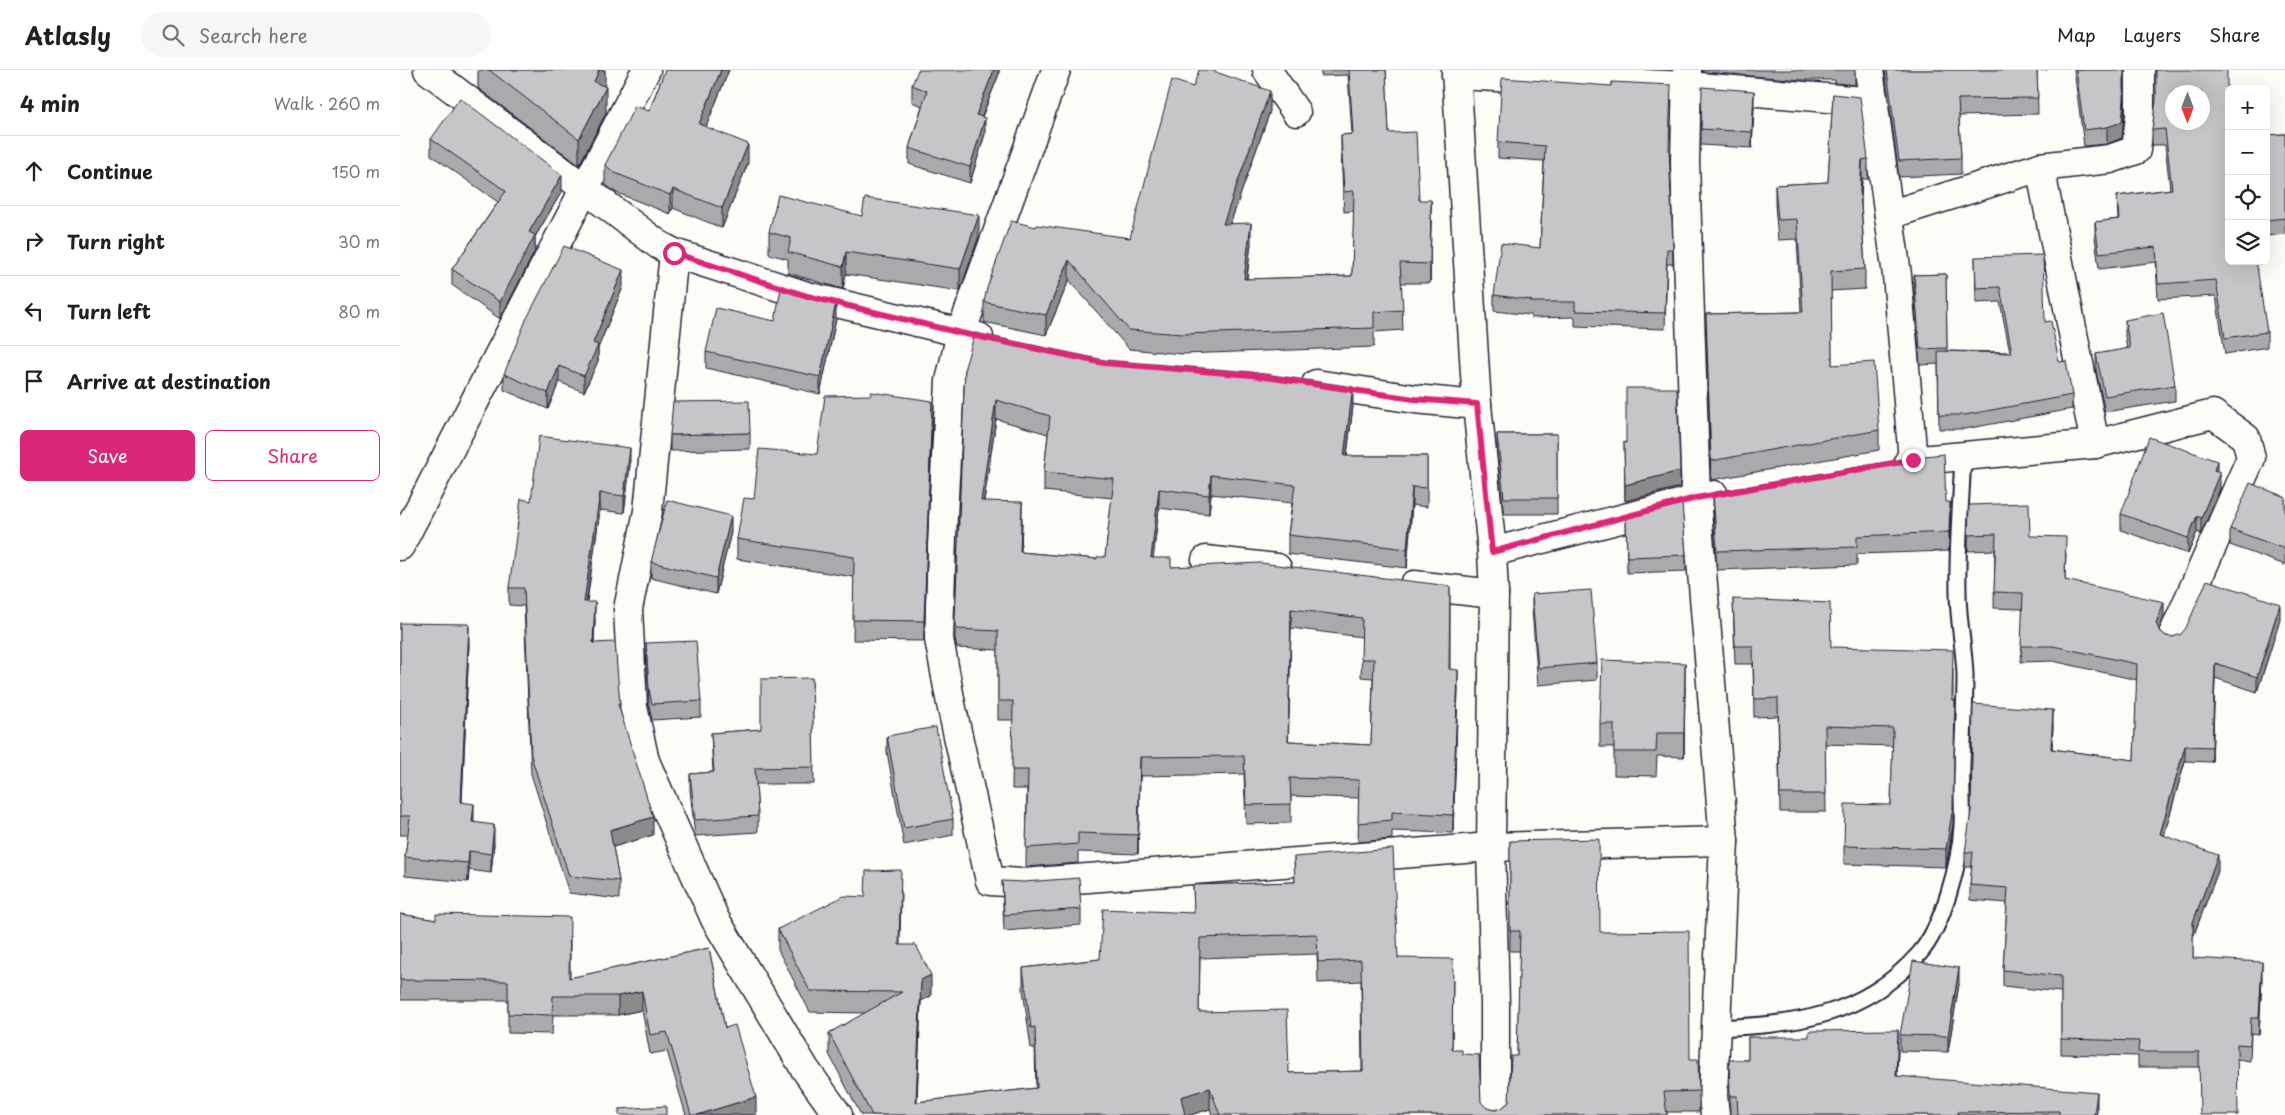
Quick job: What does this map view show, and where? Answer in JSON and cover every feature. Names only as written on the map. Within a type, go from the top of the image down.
[{"type":"street","points":[[428,70],[584,190],[659,245],[674,253],[807,296],[999,341]]},
{"type":"street","points":[[400,546],[646,70]]},
{"type":"street","points":[[1056,70],[961,333],[950,380],[939,639],[951,704],[990,881],[1023,883],[1491,848],[1724,841]]},
{"type":"street","points":[[1266,70],[1296,112]]},
{"type":"street","points":[[1869,70],[1875,102],[1897,275],[1913,460]]},
{"type":"street","points":[[1889,215],[2040,167],[2110,159],[2136,150],[2140,116],[2140,70]]},
{"type":"street","points":[[1495,1115],[1495,1004],[1491,848],[1494,594],[1492,552],[1477,404],[1456,72],[1687,78],[1875,102]]},
{"type":"street","points":[[1687,78],[1685,162],[1696,498],[1724,841],[1712,1096],[1715,1115]]},
{"type":"street","points":[[2040,167],[2095,444]]},
{"type":"street","points":[[674,253],[648,511],[628,609],[633,707],[645,761],[715,919],[805,1069],[838,1115]]},
{"type":"street","points":[[1290,381],[1414,399],[1477,404]]},
{"type":"street","points":[[1885,465],[1913,460],[2095,444],[2214,414],[2246,438],[2251,458],[2172,637]]},
{"type":"street","points":[[1492,552],[1696,498],[1734,492]]},
{"type":"street","points":[[1206,560],[1302,571]]},
{"type":"street","points":[[1388,582],[1494,594]]},
{"type":"lane","points":[[1716,1028],[1794,1022],[1844,1007],[1867,996],[1895,976],[1920,953],[1935,927],[1947,898],[1957,863],[1962,826],[1965,674],[1958,592],[1963,456]]},
{"type":"building","points":[[489,70],[599,70],[594,82],[606,87],[579,139]]},
{"type":"building","points":[[665,70],[721,70],[699,124],[748,144],[722,208],[673,189],[670,195],[615,173],[605,165],[635,106],[649,111]]},
{"type":"building","points":[[918,70],[994,70],[976,115],[985,118],[970,167],[909,148],[927,91],[912,85]]},
{"type":"building","points":[[1199,70],[1210,70],[1270,91],[1223,224],[1251,223],[1244,279],[1352,276],[1354,191],[1344,192],[1341,135],[1353,134],[1349,70],[1386,70],[1389,133],[1416,132],[1419,200],[1431,200],[1430,264],[1400,263],[1403,310],[1374,312],[1374,328],[1182,334],[1129,330],[1069,260],[1046,315],[984,302],[987,288],[1011,221],[1036,227],[1037,225],[1130,238],[1172,80],[1193,87]]},
{"type":"building","points":[[1887,70],[2037,70],[2038,98],[1958,99],[1961,158],[1899,161]]},
{"type":"building","points":[[2076,70],[2124,70],[2122,122],[2107,127],[2084,130]]},
{"type":"building","points":[[2156,70],[2227,70],[2227,85],[2225,85],[2225,265],[2257,265],[2267,332],[2225,338],[2216,280],[2158,284],[2156,247],[2099,253],[2095,222],[2119,219],[2117,196],[2172,189],[2165,130],[2210,130],[2210,85],[2165,85],[2165,129],[2152,130],[2156,100]]},
{"type":"building","points":[[1502,78],[1611,86],[1612,82],[1671,85],[1669,146],[1673,249],[1667,249],[1665,313],[1575,311],[1575,302],[1531,302],[1531,300],[1494,295],[1501,243],[1540,248],[1545,146],[1498,142]]},
{"type":"building","points":[[1702,87],[1754,91],[1752,132],[1701,129]]},
{"type":"building","points":[[1833,94],[1860,97],[1868,159],[1862,160],[1860,191],[1865,269],[1831,271],[1832,365],[1874,362],[1879,430],[1711,461],[1706,314],[1803,312],[1797,219],[1778,220],[1775,185],[1828,182]]},
{"type":"building","points":[[460,98],[562,175],[529,232],[535,235],[500,302],[452,269],[506,191],[431,139]]},
{"type":"building","points":[[2285,134],[2285,218],[2270,220],[2270,175],[2270,135]]},
{"type":"building","points":[[778,195],[862,216],[865,198],[979,215],[960,269],[846,252],[843,267],[788,252],[791,238],[769,232]]},
{"type":"building","points":[[564,246],[623,270],[593,343],[598,345],[584,376],[559,366],[548,393],[504,374],[526,320]]},
{"type":"building","points":[[2043,255],[2045,322],[2051,321],[2059,362],[2066,361],[2072,395],[1965,415],[1939,415],[1938,351],[2012,353],[2000,287],[1976,288],[1975,257]]},
{"type":"building","points":[[1946,274],[1947,348],[1920,349],[1914,275]]},
{"type":"building","points":[[781,288],[836,303],[820,377],[706,352],[716,308],[775,321]]},
{"type":"building","points":[[2163,313],[2175,385],[2105,396],[2096,354],[2130,348],[2125,320]]},
{"type":"building","points":[[975,333],[1103,360],[1250,372],[1353,387],[1344,456],[1427,456],[1427,488],[1412,487],[1407,549],[1288,535],[1295,485],[1211,475],[1209,495],[1159,489],[1151,558],[1171,558],[1171,567],[1260,563],[1450,586],[1449,669],[1458,670],[1453,815],[1392,812],[1392,820],[1358,823],[1359,780],[1290,778],[1291,804],[1246,805],[1244,756],[1140,757],[1138,835],[1078,833],[1078,844],[1026,848],[1028,770],[1012,770],[1013,701],[998,701],[998,631],[957,629],[955,619],[965,367]],"holes":[[[996,400],[1050,416],[1044,472],[1114,479],[1105,557],[1097,557],[1097,559],[1020,552],[1022,502],[981,501]],[[1291,609],[1362,618],[1361,659],[1374,659],[1371,745],[1288,741]]]},
{"type":"building","points":[[1626,388],[1677,388],[1680,471],[1625,485]]},
{"type":"building","points":[[871,392],[932,401],[924,621],[853,620],[854,557],[737,539],[744,498],[754,499],[759,449],[817,454],[825,396],[871,395]]},
{"type":"building","points":[[749,401],[750,433],[670,435],[673,402]]},
{"type":"building","points":[[1497,434],[1557,434],[1557,498],[1504,498]]},
{"type":"building","points":[[539,436],[630,448],[624,496],[600,493],[584,602],[595,602],[593,643],[615,642],[620,704],[618,704],[653,817],[610,830],[619,881],[569,876],[531,756],[524,588],[509,588],[521,499],[531,501]]},
{"type":"building","points":[[2149,437],[2217,461],[2214,470],[2220,472],[2201,518],[2197,516],[2188,538],[2121,514]]},
{"type":"building","points":[[1944,454],[1946,502],[1950,502],[1949,532],[1857,536],[1857,547],[1717,551],[1713,493],[1915,457]]},
{"type":"building","points":[[2250,483],[2285,497],[2285,549],[2230,529]]},
{"type":"building","points":[[667,500],[731,516],[716,578],[651,562]]},
{"type":"building","points":[[1682,503],[1686,555],[1627,557],[1626,517]]},
{"type":"building","points":[[2029,503],[2030,536],[2066,537],[2065,580],[2164,602],[2156,623],[2159,630],[2166,636],[2173,637],[2181,634],[2186,628],[2207,580],[2280,604],[2257,677],[2215,663],[2212,747],[2185,746],[2160,834],[2218,855],[2193,922],[2193,958],[2262,962],[2259,1018],[2251,1018],[2250,1045],[2237,1044],[2238,1115],[2200,1115],[2199,1052],[2138,1052],[2139,1041],[2061,1039],[2061,976],[2003,970],[2008,888],[1970,885],[1973,852],[1965,852],[1971,811],[1973,704],[2053,710],[2051,749],[2134,760],[2137,664],[2053,646],[2021,646],[2023,593],[1994,592],[1996,534],[1968,535],[1969,505]]},
{"type":"building","points":[[1591,590],[1597,663],[1538,668],[1532,594]]},
{"type":"building","points":[[1733,599],[1830,603],[1831,647],[1953,650],[1952,700],[1955,700],[1953,807],[1946,849],[1844,846],[1845,804],[1891,805],[1893,728],[1825,726],[1826,794],[1780,794],[1778,698],[1754,699],[1753,646],[1735,646]]},
{"type":"building","points":[[400,623],[469,624],[461,802],[474,804],[472,822],[494,825],[491,854],[469,851],[468,863],[405,857],[410,816],[400,816]]},
{"type":"building","points":[[696,641],[701,701],[652,704],[649,689],[646,643]]},
{"type":"building","points":[[1602,660],[1685,663],[1684,733],[1657,733],[1656,752],[1614,752],[1614,724],[1600,724]]},
{"type":"building","points":[[812,678],[814,767],[755,768],[758,816],[695,820],[690,774],[714,772],[711,733],[761,729],[761,679]]},
{"type":"building","points":[[936,727],[953,819],[904,828],[887,736]]},
{"type":"building","points":[[1599,839],[1600,932],[1689,931],[1690,1059],[1698,1059],[1699,1091],[1664,1092],[1667,1115],[1220,1115],[1210,1088],[1181,1097],[1185,1115],[872,1115],[829,1033],[902,992],[810,991],[778,929],[844,896],[865,897],[866,871],[901,870],[899,945],[916,945],[931,975],[921,980],[916,1102],[1037,1088],[1035,1027],[1031,1028],[1023,968],[1100,959],[1103,909],[1194,913],[1193,885],[1295,882],[1294,857],[1393,849],[1398,958],[1453,959],[1452,1050],[1462,1050],[1462,1054],[1479,1055],[1481,1102],[1487,1108],[1495,1110],[1502,1108],[1509,1102],[1511,1056],[1517,1056],[1520,931],[1510,931],[1510,841]],"holes":[[[1317,934],[1318,962],[1361,960],[1363,1071],[1289,1073],[1287,1010],[1199,1012],[1200,938]]]},
{"type":"building","points":[[1079,878],[1081,909],[1004,915],[1002,881],[1024,882]]},
{"type":"building","points":[[400,914],[436,920],[436,914],[570,917],[569,978],[709,948],[725,1028],[735,1025],[756,1097],[697,1115],[691,1115],[667,1032],[650,1035],[642,991],[618,996],[553,996],[552,1015],[508,1014],[508,981],[400,980]]},
{"type":"building","points":[[1913,961],[1959,968],[1948,1036],[1900,1035]]},
{"type":"building","points":[[1898,1030],[1896,1076],[2097,1092],[2094,1115],[2059,1115],[2059,1111],[1958,1112],[1958,1115],[1738,1115],[1737,1096],[1730,1096],[1729,1060],[1748,1060],[1748,1037],[1809,1037],[1809,1031]]},
{"type":"building","points":[[666,1106],[666,1115],[619,1115],[619,1109]]},
{"type":"route","points":[[674,253],[807,296],[961,333],[1104,363],[1252,375],[1414,399],[1477,404],[1492,552],[1696,498],[1913,460]]}]
